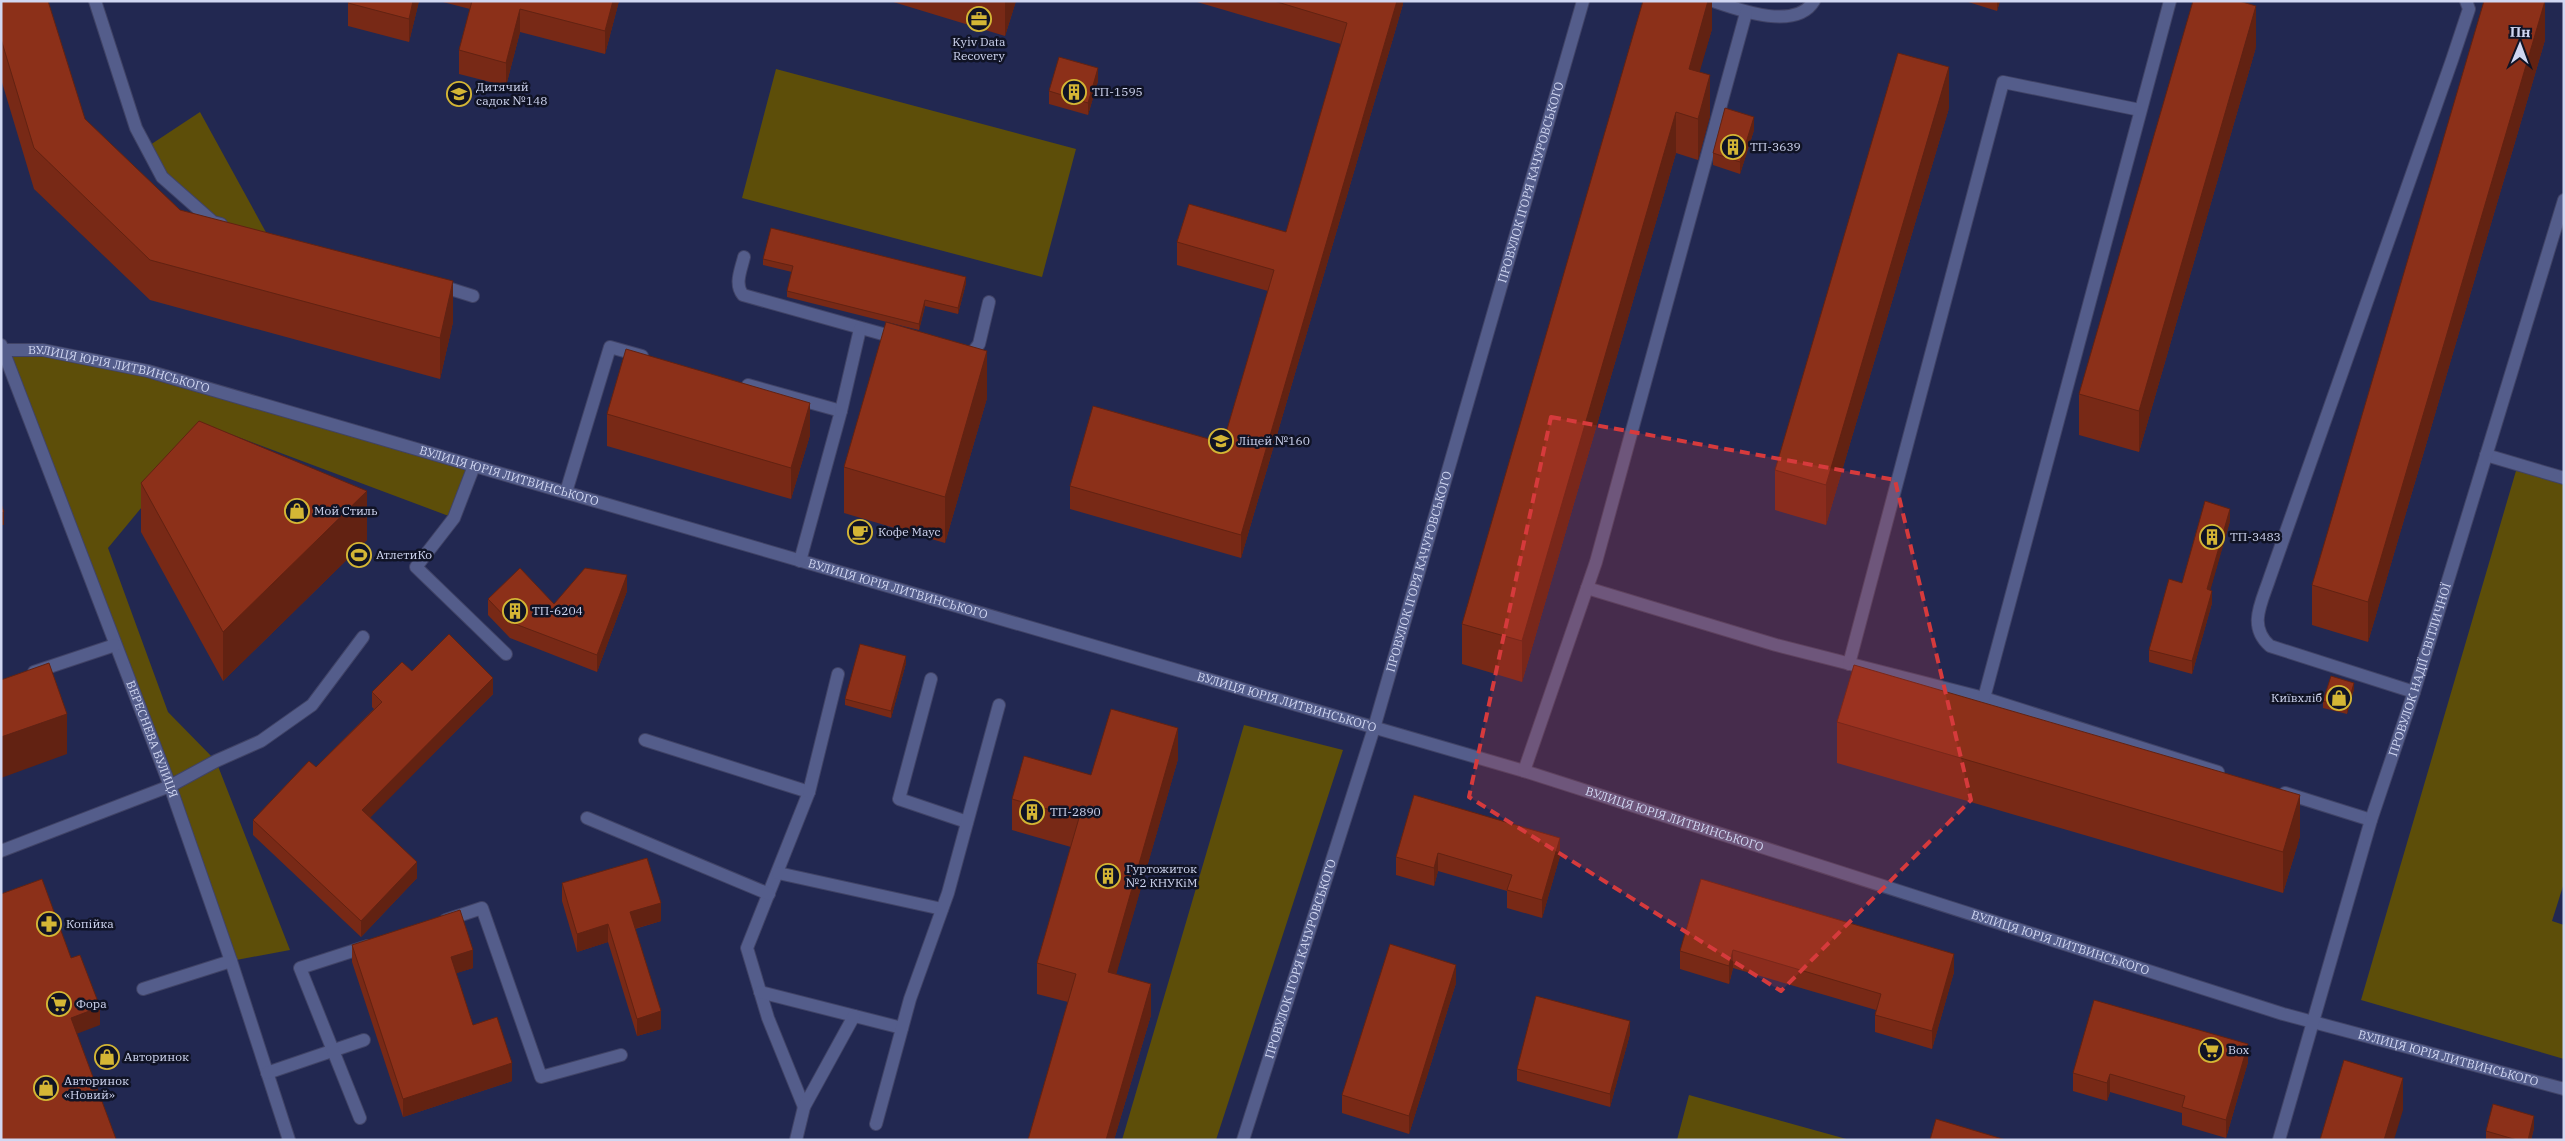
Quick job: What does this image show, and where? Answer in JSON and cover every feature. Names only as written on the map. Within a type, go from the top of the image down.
[{"type":"street","points":[[95,1],[136,128],[162,177],[213,222],[231,227]]},
{"type":"street","name":"ПРОВУЛОК ІГОРЯ КАЧУРОВСЬКОГО","points":[[1243,1140],[1374,728],[1583,1]]},
{"type":"street","points":[[1713,1],[1746,13],[1787,18],[1811,6],[1814,1]]},
{"type":"street","points":[[1984,698],[2170,1]]},
{"type":"street","points":[[2414,692],[2270,646],[2260,637],[2256,622],[2270,577],[2452,60],[2469,9],[2466,1]]},
{"type":"street","points":[[1524,772],[1596,562],[1746,13]]},
{"type":"street","points":[[1849,664],[2003,82],[2140,110]]},
{"type":"street","name":"ПРОВУЛОК НАДІЇ СВІТЛИЧНОЇ","points":[[2279,1140],[2371,820],[2414,692],[2564,200]]},
{"type":"street","points":[[744,257],[738,282],[739,289],[743,295],[908,341]]},
{"type":"street","points":[[426,282],[473,296]]},
{"type":"street","points":[[946,351],[966,354],[973,352],[979,344],[989,302]]},
{"type":"street","points":[[800,561],[841,411],[860,329]]},
{"type":"street","points":[[566,492],[610,347],[658,360]]},
{"type":"street","name":"ВУЛИЦЯ ЮРІЯ ЛИТВИНСЬКОГО","points":[[2,348],[43,350],[148,371],[566,492],[1524,772],[2313,1022],[2564,1090]]},
{"type":"street","name":"ВЕРЕСНЕВА ВУЛИЦЯ","points":[[2,348],[170,786],[231,961],[289,1140]]},
{"type":"street","points":[[735,382],[841,411]]},
{"type":"street","points":[[2486,455],[2564,478]]},
{"type":"street","points":[[474,466],[454,518],[416,567],[506,654]]},
{"type":"street","points":[[1587,588],[1776,645],[1984,698],[2235,777]]},
{"type":"street","points":[[1,851],[170,786],[216,761],[260,742],[312,705],[364,637]]},
{"type":"street","points":[[19,677],[115,645]]},
{"type":"street","points":[[804,1107],[768,1018],[747,948],[809,792],[838,674]]},
{"type":"street","points":[[931,679],[898,799],[967,822]]},
{"type":"street","points":[[876,1124],[902,1028],[942,909],[999,705]]},
{"type":"street","points":[[645,740],[809,792]]},
{"type":"street","points":[[2272,789],[2371,820]]},
{"type":"street","points":[[587,818],[769,894]]},
{"type":"street","points":[[778,873],[942,909]]},
{"type":"street","points":[[436,923],[482,908],[541,1077],[621,1055]]},
{"type":"street","points":[[360,1118],[331,1051],[300,968],[382,941]]},
{"type":"street","points":[[142,989],[231,961]]},
{"type":"street","points":[[760,992],[902,1028]]},
{"type":"street","points":[[796,1140],[804,1107],[854,1016]]},
{"type":"street","points":[[267,1073],[364,1040]]},
{"type":"highlighted area","points":[[1551,417],[1895,480],[1971,800],[1781,991],[1469,797]]},
{"type":"shaded area","points":[[776,69],[1076,149],[1042,277],[742,198]]},
{"type":"shaded area","points":[[200,112],[268,236],[213,222],[162,177],[147,147]]},
{"type":"shaded area","points":[[3,350],[147,372],[474,466],[454,518],[209,426],[108,548],[168,712],[216,761],[290,950],[231,961]]},
{"type":"shaded area","points":[[2518,464],[2564,478],[2564,883],[2552,921],[2564,925],[2564,1059],[2361,1000]]},
{"type":"shaded area","points":[[1244,725],[1343,750],[1216,1140],[1122,1140]]},
{"type":"shaded area","points":[[1689,1095],[1850,1140],[1677,1140]]},
{"type":"building","points":[[1,1],[48,1],[85,119],[180,210],[453,281],[440,338],[150,260],[34,148],[1,39]]},
{"type":"building","points":[[349,1],[413,1],[409,19],[348,3]]},
{"type":"building","points":[[472,1],[613,1],[605,31],[520,9],[506,63],[459,50]]},
{"type":"building","points":[[1274,1],[1397,1],[1241,535],[1070,486],[1093,406],[1223,443],[1274,270],[1177,242],[1189,204],[1286,232],[1347,23]]},
{"type":"building","points":[[1643,1],[1708,1],[1689,69],[1710,75],[1698,119],[1676,112],[1522,641],[1462,624]]},
{"type":"building","points":[[2193,1],[2239,1],[2256,6],[2139,411],[2079,394]]},
{"type":"building","points":[[2484,1],[2545,1],[2368,602],[2312,585]]},
{"type":"building","points":[[1898,53],[1949,67],[1826,485],[1775,470]]},
{"type":"building","name":"ТП-1595","points":[[1059,57],[1098,68],[1088,103],[1049,91]]},
{"type":"building","name":"ТП-3639","points":[[1725,108],[1754,117],[1740,162],[1713,153]]},
{"type":"building","points":[[771,228],[966,277],[958,308],[925,300],[919,324],[787,291],[793,266],[763,259]]},
{"type":"building","points":[[886,322],[987,351],[945,497],[844,467]]},
{"type":"building","points":[[626,349],[810,403],[791,468],[607,414]]},
{"type":"building","points":[[199,421],[367,491],[223,632],[141,483]]},
{"type":"building","points":[[2205,501],[2230,509],[2207,589],[2212,591],[2192,661],[2149,650],[2169,579],[2182,583]]},
{"type":"building","points":[[520,568],[554,604],[585,568],[627,575],[597,655],[510,622],[488,599]]},
{"type":"building","points":[[449,634],[493,678],[362,810],[417,862],[361,921],[253,820],[309,761],[316,767],[382,702],[372,692],[402,662],[412,671]]},
{"type":"building","points":[[860,644],[906,656],[891,711],[845,699]]},
{"type":"building","points":[[49,663],[67,714],[1,737],[1,680]]},
{"type":"building","points":[[1854,665],[2300,795],[2283,852],[1837,722]]},
{"type":"building","name":"Київхліб","points":[[2331,676],[2354,683],[2347,708],[2323,701]]},
{"type":"building","name":"Гуртожиток №2 КНУКіМ","points":[[1111,709],[1178,728],[1108,972],[1151,984],[1106,1140],[1028,1140],[1076,974],[1037,963],[1079,818],[1012,799],[1024,756],[1091,775]]},
{"type":"building","points":[[1414,795],[1560,838],[1542,900],[1507,890],[1512,875],[1438,853],[1434,868],[1396,857]]},
{"type":"building","points":[[647,858],[661,903],[630,912],[661,1011],[637,1019],[608,924],[577,934],[562,883]]},
{"type":"building","name":"Авторинок «Новий»","points":[[42,879],[71,958],[80,955],[100,1007],[71,1018],[115,1140],[1,1140],[1,894]]},
{"type":"building","points":[[1701,879],[1954,954],[1932,1031],[1875,1015],[1881,994],[1733,950],[1729,966],[1680,951]]},
{"type":"building","points":[[460,910],[473,950],[451,957],[473,1025],[497,1017],[512,1063],[403,1099],[352,945]]},
{"type":"building","points":[[1390,944],[1456,965],[1409,1116],[1342,1095]]},
{"type":"building","points":[[1536,996],[1630,1021],[1610,1094],[1517,1069]]},
{"type":"building","points":[[2094,1000],[2248,1044],[2226,1120],[2182,1107],[2185,1096],[2110,1074],[2107,1083],[2073,1073]]},
{"type":"building","points":[[2344,1060],[2403,1078],[2384,1140],[2320,1140]]},
{"type":"building","points":[[2493,1104],[2534,1116],[2528,1140],[2517,1140],[2486,1131]]},
{"type":"building","points":[[1936,1119],[2006,1140],[1930,1140]]},
{"type":"place","name":"Kyiv Data Recovery","points":[[979,19]]},
{"type":"place","name":"ТП-1595","points":[[1074,92]]},
{"type":"place","name":"Дитячий садок №148","points":[[459,94]]},
{"type":"place","name":"ТП-3639","points":[[1733,147]]},
{"type":"place","name":"Ліцей №160","points":[[1221,441]]},
{"type":"place","name":"Мой Стиль","points":[[297,511]]},
{"type":"place","name":"Кофе Маус","points":[[860,532]]},
{"type":"place","name":"ТП-3483","points":[[2212,537]]},
{"type":"place","name":"АтлетиКо","points":[[359,555]]},
{"type":"place","name":"ТП-6204","points":[[515,611]]},
{"type":"place","name":"Київхліб","points":[[2339,698]]},
{"type":"place","name":"ТП-2890","points":[[1032,812]]},
{"type":"place","name":"Гуртожиток №2 КНУКіМ","points":[[1108,876]]},
{"type":"place","name":"Копійка","points":[[49,924]]},
{"type":"place","name":"Фора","points":[[59,1004]]},
{"type":"place","name":"Box","points":[[2211,1050]]},
{"type":"place","name":"Авторинок","points":[[107,1057]]},
{"type":"place","name":"Авторинок «Новий»","points":[[46,1088]]}]
